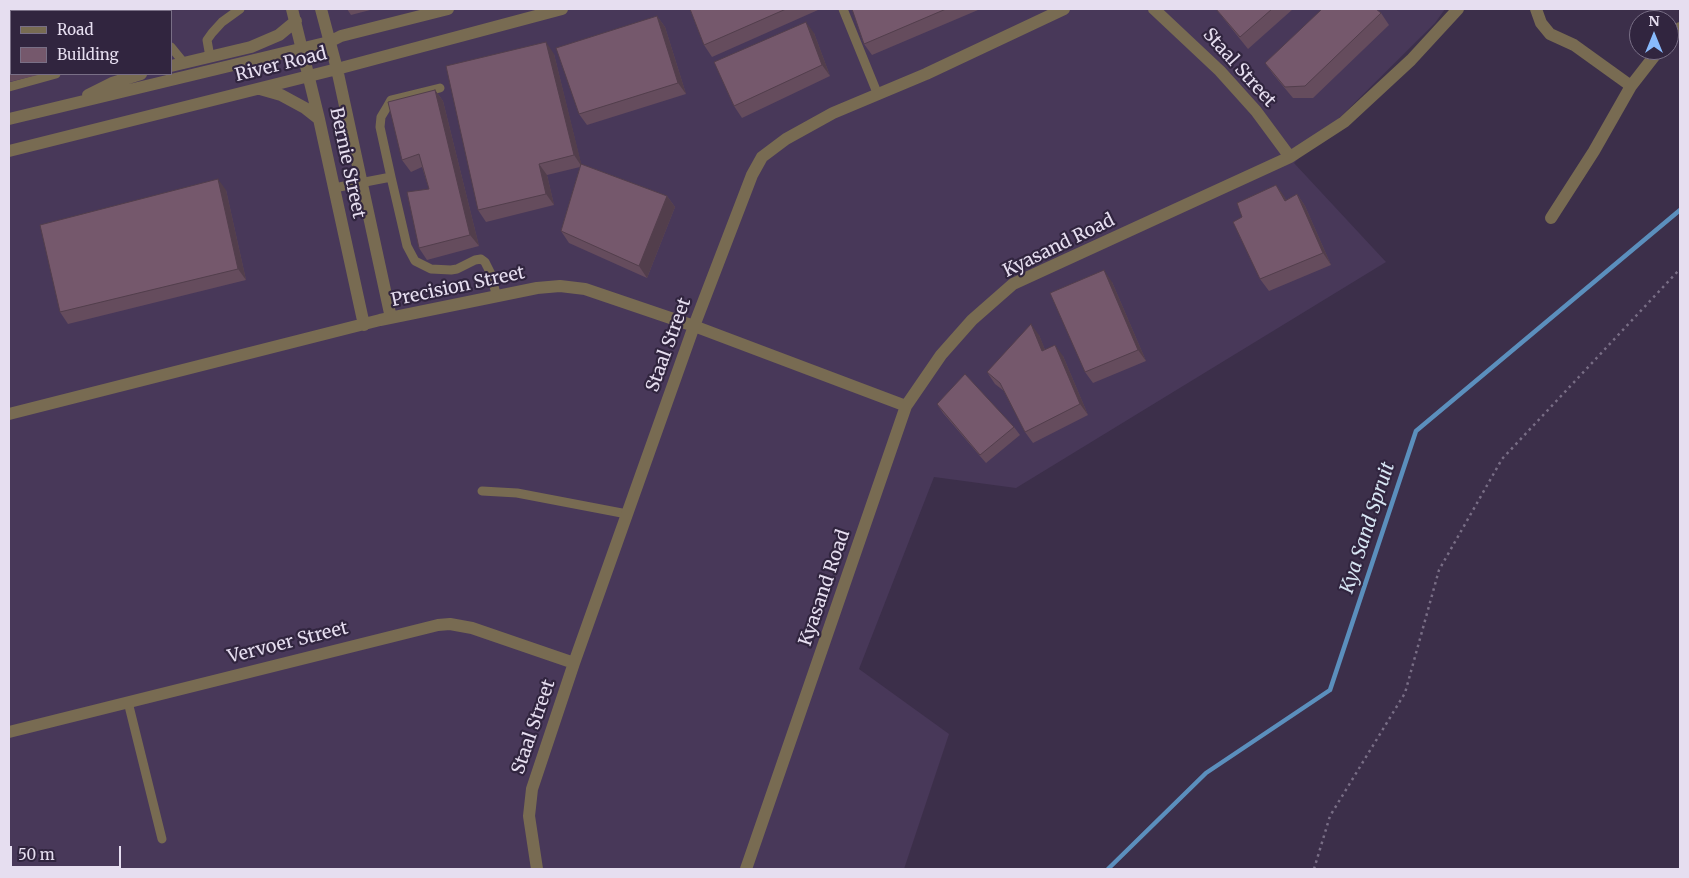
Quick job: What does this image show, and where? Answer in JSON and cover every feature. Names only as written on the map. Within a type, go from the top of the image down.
[{"type":"street","name":"Bernie Street","points":[[321,9],[337,69],[391,318]]},
{"type":"street","name":"River Road","points":[[9,119],[303,49],[329,42],[341,36],[448,9]]},
{"type":"street","name":"River Road","points":[[9,151],[337,69],[562,9]]},
{"type":"street","name":"Staal Street","points":[[537,869],[530,823],[532,789],[574,663],[694,326],[752,176],[762,157],[771,148],[833,113],[926,74],[1064,9]]},
{"type":"street","name":"Staal Street","points":[[1154,9],[1192,42],[1220,71],[1256,111],[1290,158]]},
{"type":"street","name":"Kyasand Road","points":[[746,869],[906,406],[941,355],[972,320],[1013,284],[1290,158],[1344,122],[1411,60],[1458,9]]},
{"type":"street","points":[[1536,9],[1540,23],[1550,34],[1574,46],[1631,86]]},
{"type":"street","points":[[178,65],[265,42],[294,15]]},
{"type":"street","name":"Bernie Street","points":[[294,15],[320,120],[364,325]]},
{"type":"street","points":[[1551,218],[1594,151],[1631,86],[1651,60]]},
{"type":"street","points":[[72,103],[112,83],[138,75]]},
{"type":"street","points":[[258,88],[281,95],[305,108],[320,120]]},
{"type":"street","name":"Precision Street","points":[[9,414],[391,318],[560,286],[585,289],[694,326],[906,406]]},
{"type":"street","name":"Vervoer Street","points":[[9,732],[438,625],[450,624],[472,628],[574,663]]},
{"type":"lane","points":[[210,57],[207,40],[222,22],[240,9]]},
{"type":"lane","points":[[843,9],[878,94]]},
{"type":"lane","points":[[172,50],[178,65]]},
{"type":"lane","points":[[9,87],[52,75]]},
{"type":"lane","points":[[440,88],[391,100],[381,117],[380,127],[406,246],[415,260],[431,269],[451,270],[481,259],[485,262],[490,272],[497,297]]},
{"type":"lane","points":[[334,188],[391,177]]},
{"type":"lane","points":[[482,491],[517,493],[627,514]]},
{"type":"lane","points":[[128,702],[162,839]]},
{"type":"path","points":[[1314,869],[1330,816],[1405,692],[1439,570],[1502,458],[1680,269]]},
{"type":"shaded area","points":[[9,9],[1445,9],[1435,23],[1294,163],[1386,262],[1016,488],[934,477],[859,669],[949,734],[904,869],[9,869]]},
{"type":"building","points":[[9,9],[40,9],[10,10],[9,68]]},
{"type":"building","points":[[690,9],[786,9],[704,45]]},
{"type":"building","points":[[852,9],[946,9],[864,44]]},
{"type":"building","points":[[1216,9],[1272,9],[1240,37]]},
{"type":"building","points":[[1322,9],[1376,9],[1381,13],[1305,86],[1285,87],[1265,63]]},
{"type":"building","points":[[657,16],[678,83],[579,114],[556,48]]},
{"type":"building","points":[[806,22],[822,65],[734,106],[714,62]]},
{"type":"building","points":[[546,42],[574,155],[539,164],[546,194],[478,210],[446,66]]},
{"type":"building","points":[[435,90],[470,235],[419,248],[407,192],[429,189],[419,154],[402,160],[388,102]]},
{"type":"building","points":[[581,164],[667,196],[639,266],[561,231]]},
{"type":"building","points":[[218,179],[238,269],[60,312],[40,225]]},
{"type":"building","points":[[1276,185],[1285,201],[1297,194],[1323,253],[1260,279],[1233,222],[1242,217],[1237,203]]},
{"type":"building","points":[[1104,270],[1138,350],[1085,372],[1050,293]]},
{"type":"building","points":[[1031,324],[1042,351],[1055,345],[1080,404],[1025,432],[1000,383],[987,372]]},
{"type":"building","points":[[965,374],[1014,427],[980,455],[937,404]]},
{"type":"waterway","name":"Kya Sand Spruit","points":[[1108,869],[1206,773],[1330,690],[1416,431],[1680,210]]}]
